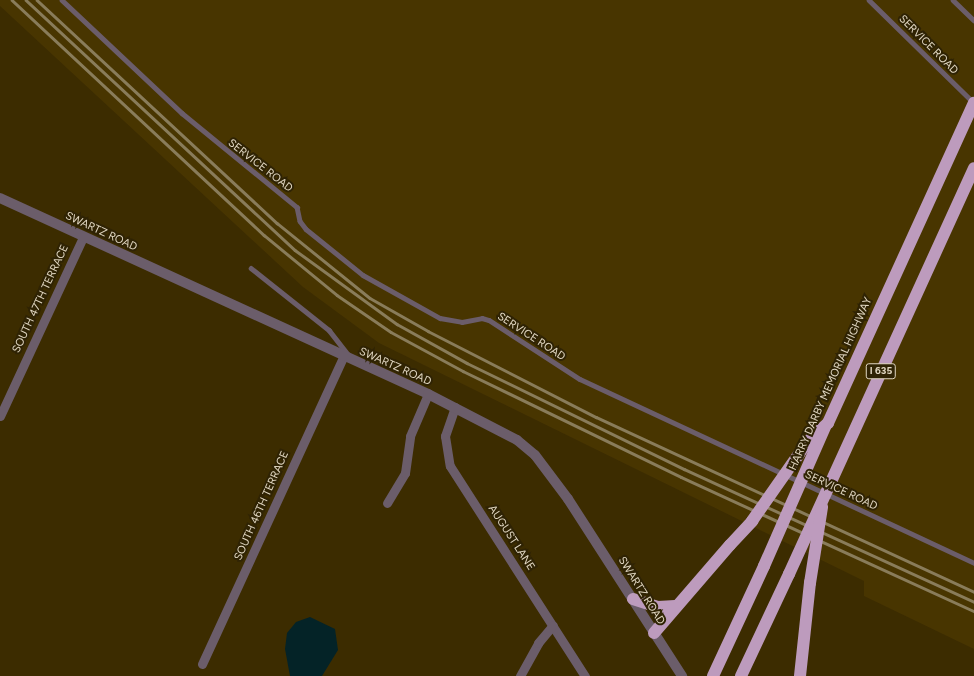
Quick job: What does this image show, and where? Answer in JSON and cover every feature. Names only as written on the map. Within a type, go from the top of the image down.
[{"type":"highway","name":"HARRY DARBY MEMORIAL HIGHWAY","points":[[714,673],[974,103]]},
{"type":"highway","name":"I 635","points":[[741,676],[974,168]]},
{"type":"highway","points":[[654,633],[674,606],[752,521],[808,441],[828,422]]},
{"type":"highway","points":[[800,676],[810,583],[823,498]]},
{"type":"highway","points":[[633,599],[658,608],[674,606]]},
{"type":"street","name":"SWARTZ ROAD","points":[[0,198],[493,425],[535,456],[633,599],[682,676]]},
{"type":"street","name":"SOUTH 47TH TERRACE","points":[[0,416],[83,237]]},
{"type":"street","name":"SOUTH 46TH TERRACE","points":[[202,664],[343,357]]},
{"type":"street","points":[[387,504],[405,473],[410,436],[428,394]]},
{"type":"street","name":"AUGUST LANE","points":[[455,407],[445,436],[450,466],[585,676]]},
{"type":"street","points":[[520,676],[538,643],[553,625]]},
{"type":"lane","name":"SERVICE ROAD","points":[[62,0],[182,113],[297,207],[306,229],[362,275],[440,318],[462,322],[482,318],[489,320],[580,379],[974,563]]},
{"type":"lane","name":"SERVICE ROAD","points":[[869,0],[974,103]]},
{"type":"lane","points":[[953,0],[974,20]]},
{"type":"lane","points":[[251,268],[330,330],[353,361]]},
{"type":"shaded area","points":[[0,0],[974,0],[974,649],[864,596],[864,581],[379,343],[303,287],[0,6]]},
{"type":"water","points":[[310,617],[335,629],[338,650],[322,676],[290,676],[285,649],[287,633],[296,622]]},
{"type":"railway","points":[[12,0],[264,235],[337,295],[391,332],[463,371],[681,477],[974,611]]},
{"type":"railway","points":[[26,0],[295,250],[397,324],[467,363],[684,469],[974,602]]},
{"type":"railway","points":[[37,0],[277,223],[370,298],[428,331],[596,417],[974,592]]}]
